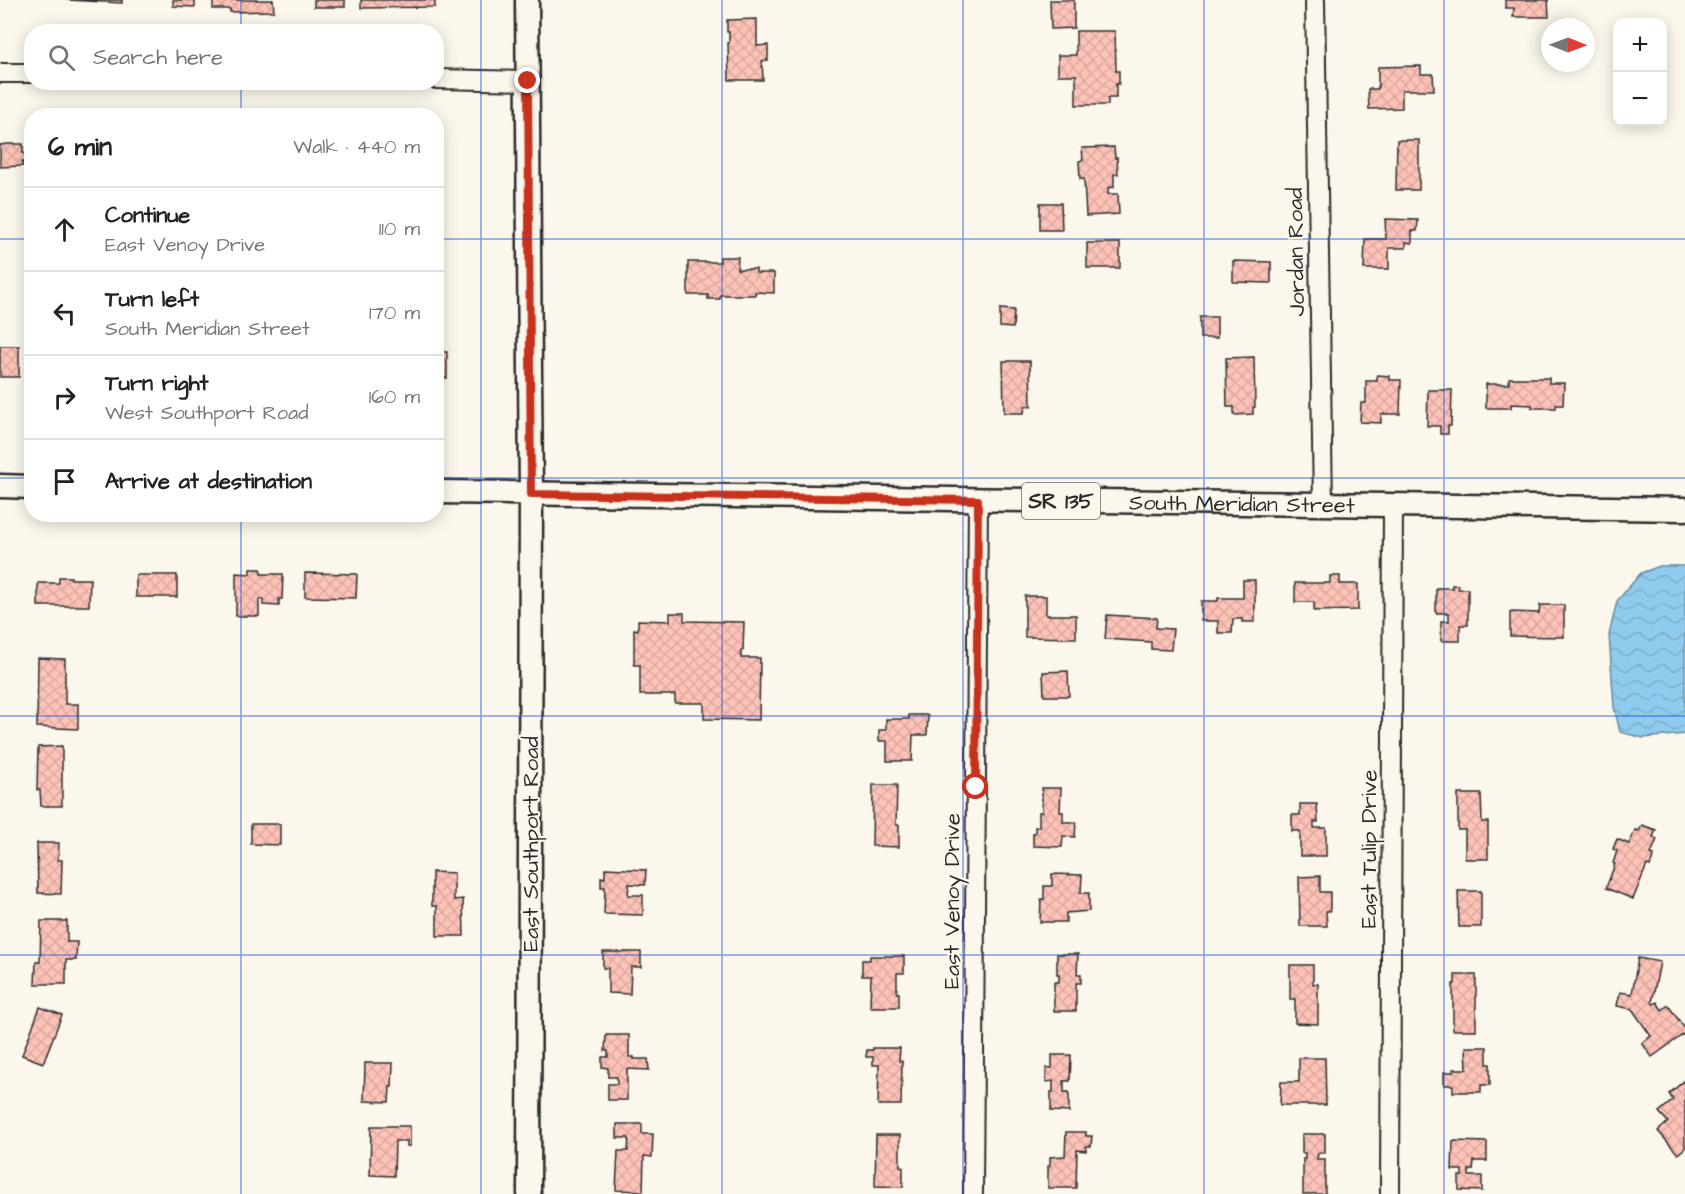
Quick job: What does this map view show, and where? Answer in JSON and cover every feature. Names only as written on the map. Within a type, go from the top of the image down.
[{"type":"main road","name":"East Southport Road","points":[[527,0],[531,494],[529,1194]]},
{"type":"main road","points":[[0,486],[24,487]]},
{"type":"main road","name":"South Meridian Street","points":[[444,492],[1685,509]]},
{"type":"street","name":"Jordan Road","points":[[1315,0],[1323,504]]},
{"type":"street","points":[[0,73],[24,74]]},
{"type":"street","points":[[444,80],[528,81]]},
{"type":"street","name":"East Venoy Drive","points":[[973,1194],[978,500]]},
{"type":"street","name":"East Tulip Drive","points":[[1390,1194],[1394,505]]},
{"type":"water","points":[[1660,566],[1685,566],[1685,734],[1643,738],[1620,732],[1614,707],[1609,635],[1617,601],[1641,573]]},
{"type":"building","points":[[67,0],[122,0],[122,3]]},
{"type":"building","points":[[173,0],[195,0],[195,7],[173,6]]},
{"type":"building","points":[[213,0],[273,0],[274,11],[230,12],[230,9],[213,9]]},
{"type":"building","points":[[314,0],[345,0],[345,7],[314,7]]},
{"type":"building","points":[[361,0],[435,0],[435,7],[361,8]]},
{"type":"building","points":[[1050,0],[1074,0],[1074,28],[1051,29]]},
{"type":"building","points":[[1505,0],[1548,0],[1549,17],[1513,17],[1514,8],[1505,8]]},
{"type":"building","points":[[757,19],[757,46],[768,45],[768,60],[762,61],[763,80],[729,80],[727,20]]},
{"type":"building","points":[[1076,31],[1115,31],[1116,71],[1119,71],[1119,84],[1116,84],[1116,98],[1108,98],[1108,105],[1076,105],[1076,75],[1058,75],[1058,55],[1076,55]]},
{"type":"building","points":[[1421,66],[1421,74],[1433,74],[1434,90],[1402,90],[1402,108],[1369,109],[1368,89],[1378,89],[1378,67]]},
{"type":"building","points":[[1397,140],[1419,140],[1419,190],[1396,190]]},
{"type":"building","points":[[23,144],[23,166],[0,167],[0,145]]},
{"type":"building","points":[[1114,147],[1118,174],[1114,174],[1114,187],[1108,188],[1108,194],[1118,194],[1119,214],[1086,216],[1084,179],[1080,179],[1079,161],[1083,160],[1082,148]]},
{"type":"building","points":[[1040,203],[1061,203],[1062,230],[1040,230]]},
{"type":"building","points":[[1385,219],[1418,220],[1417,231],[1412,231],[1412,243],[1406,242],[1406,248],[1389,248],[1389,269],[1364,269],[1365,239],[1386,239]]},
{"type":"building","points":[[1087,243],[1120,243],[1120,268],[1087,268]]},
{"type":"building","points":[[720,257],[738,257],[737,269],[756,269],[756,273],[774,273],[774,293],[720,295],[720,299],[708,299],[708,295],[688,295],[688,262],[720,262]]},
{"type":"building","points":[[1233,261],[1271,262],[1271,283],[1233,282]]},
{"type":"building","points":[[1000,309],[1014,310],[1013,328],[1000,327]]},
{"type":"building","points":[[1200,317],[1217,317],[1217,338],[1200,338]]},
{"type":"building","points":[[0,346],[19,346],[19,377],[0,377]]},
{"type":"building","points":[[444,352],[447,352],[447,378],[444,378]]},
{"type":"building","points":[[1254,357],[1255,407],[1253,407],[1253,414],[1234,415],[1234,407],[1227,407],[1226,358]]},
{"type":"building","points":[[1003,361],[1030,361],[1031,406],[1025,406],[1024,413],[1004,413]]},
{"type":"building","points":[[1377,375],[1390,376],[1390,380],[1401,380],[1400,414],[1381,414],[1381,423],[1360,422],[1361,403],[1366,403],[1366,381],[1377,381]]},
{"type":"building","points":[[1509,378],[1549,378],[1549,383],[1564,383],[1563,405],[1556,405],[1556,408],[1532,408],[1532,405],[1511,404],[1511,408],[1486,408],[1486,384],[1509,384]]},
{"type":"building","points":[[1428,390],[1452,390],[1451,426],[1448,426],[1448,434],[1440,434],[1440,426],[1427,426]]},
{"type":"building","points":[[250,569],[261,569],[261,574],[283,574],[282,599],[279,599],[279,606],[263,605],[263,599],[259,599],[259,616],[236,616],[236,573],[250,574]]},
{"type":"building","points":[[305,573],[357,574],[356,598],[305,597]]},
{"type":"building","points":[[136,575],[177,575],[177,597],[136,597]]},
{"type":"building","points":[[1330,576],[1340,576],[1340,584],[1358,584],[1358,610],[1314,611],[1314,602],[1295,602],[1295,583],[1330,583]]},
{"type":"building","points":[[59,577],[90,579],[89,606],[38,606],[38,583],[59,583]]},
{"type":"building","points":[[1243,580],[1255,580],[1255,622],[1233,619],[1232,633],[1218,633],[1218,621],[1201,621],[1201,601],[1243,598]]},
{"type":"building","points":[[1452,585],[1458,585],[1458,589],[1468,589],[1468,625],[1460,625],[1460,641],[1441,641],[1441,621],[1449,621],[1449,613],[1436,613],[1436,588],[1452,588]]},
{"type":"building","points":[[1025,596],[1046,596],[1046,615],[1076,615],[1076,638],[1025,637]]},
{"type":"building","points":[[1540,605],[1564,605],[1564,637],[1510,636],[1510,612],[1539,613]]},
{"type":"building","points":[[670,613],[684,613],[684,621],[744,622],[741,658],[760,658],[759,720],[704,719],[704,703],[675,703],[675,695],[640,695],[640,665],[634,665],[634,629],[638,630],[638,620],[670,621]]},
{"type":"building","points":[[1107,615],[1157,618],[1156,628],[1173,629],[1171,650],[1151,649],[1151,642],[1105,639]]},
{"type":"building","points":[[38,658],[65,659],[65,704],[78,704],[78,729],[37,727]]},
{"type":"building","points":[[1068,671],[1069,696],[1044,696],[1043,672]]},
{"type":"building","points":[[909,715],[928,715],[927,735],[913,735],[912,761],[887,761],[887,741],[879,741],[879,730],[886,730],[886,719],[909,719]]},
{"type":"building","points":[[62,746],[62,806],[41,806],[40,790],[37,790],[38,747]]},
{"type":"building","points":[[873,785],[897,785],[896,825],[899,825],[899,847],[872,846]]},
{"type":"building","points":[[1042,788],[1061,788],[1060,812],[1063,812],[1063,822],[1076,822],[1075,837],[1063,836],[1062,847],[1033,846],[1033,833],[1035,833],[1035,827],[1039,827],[1039,812],[1042,812]]},
{"type":"building","points":[[1458,794],[1481,794],[1482,822],[1488,822],[1488,859],[1465,859],[1465,830],[1458,830]]},
{"type":"building","points":[[1300,804],[1317,804],[1318,822],[1314,822],[1314,828],[1326,828],[1326,856],[1300,856],[1300,831],[1292,831],[1292,815],[1300,815]]},
{"type":"building","points":[[251,824],[280,824],[280,845],[251,844]]},
{"type":"building","points":[[1642,825],[1656,830],[1653,837],[1657,839],[1651,854],[1654,855],[1650,866],[1647,865],[1633,899],[1606,888],[1615,864],[1613,863],[1617,851],[1613,849],[1617,839],[1629,844],[1635,830],[1639,831]]},
{"type":"building","points":[[37,843],[59,843],[58,860],[62,860],[61,894],[38,893]]},
{"type":"building","points":[[605,868],[646,870],[645,885],[629,884],[628,895],[643,895],[643,915],[604,914],[605,887],[601,887],[601,877],[605,878]]},
{"type":"building","points":[[432,872],[454,873],[454,900],[463,899],[464,936],[437,936],[437,906],[432,906]]},
{"type":"building","points":[[1052,874],[1082,875],[1081,892],[1079,893],[1089,893],[1089,911],[1066,913],[1066,922],[1040,922],[1044,886],[1052,886]]},
{"type":"building","points":[[1320,876],[1320,892],[1330,892],[1330,911],[1326,911],[1327,926],[1300,926],[1299,877]]},
{"type":"building","points":[[1458,891],[1481,891],[1481,927],[1459,927]]},
{"type":"building","points":[[41,921],[67,921],[67,942],[77,942],[76,960],[66,960],[66,984],[35,984],[36,962],[40,962]]},
{"type":"building","points":[[603,952],[641,952],[641,967],[631,967],[630,994],[608,993],[608,968],[603,968]]},
{"type":"building","points":[[1057,954],[1078,954],[1077,974],[1081,974],[1081,983],[1076,983],[1076,1011],[1054,1011],[1054,982],[1059,982]]},
{"type":"building","points":[[870,956],[904,956],[904,973],[897,973],[899,1007],[870,1007],[871,976],[862,976],[862,960],[870,960]]},
{"type":"building","points":[[1638,958],[1660,962],[1652,1002],[1654,1004],[1657,1002],[1662,1010],[1668,1005],[1685,1029],[1685,1033],[1652,1057],[1642,1043],[1651,1036],[1632,1009],[1617,1006],[1620,992],[1632,994]]},
{"type":"building","points":[[1290,965],[1313,965],[1313,984],[1318,984],[1318,1024],[1295,1023],[1295,999],[1290,999]]},
{"type":"building","points":[[1455,975],[1476,975],[1476,1030],[1453,1030]]},
{"type":"building","points":[[40,1007],[62,1015],[43,1063],[22,1055]]},
{"type":"building","points":[[606,1035],[629,1035],[629,1057],[648,1059],[649,1070],[627,1069],[627,1100],[608,1100],[608,1084],[617,1084],[617,1077],[608,1077],[608,1068],[602,1067],[602,1057],[608,1057],[608,1051],[605,1051]]},
{"type":"building","points":[[1466,1047],[1487,1047],[1490,1085],[1481,1085],[1481,1092],[1453,1092],[1453,1085],[1444,1085],[1444,1072],[1453,1072],[1453,1069],[1467,1069]]},
{"type":"building","points":[[873,1048],[900,1048],[901,1105],[878,1105],[879,1065],[873,1065],[873,1057],[866,1057],[867,1050],[873,1050]]},
{"type":"building","points":[[1052,1055],[1071,1055],[1070,1081],[1064,1081],[1064,1092],[1069,1092],[1069,1112],[1051,1111],[1053,1081],[1046,1082],[1046,1068],[1052,1068]]},
{"type":"building","points":[[1299,1058],[1325,1058],[1326,1105],[1280,1105],[1281,1082],[1299,1082]]},
{"type":"building","points":[[365,1063],[393,1063],[389,1102],[364,1101]]},
{"type":"building","points":[[1685,1080],[1685,1148],[1678,1154],[1658,1131],[1668,1122],[1659,1112],[1673,1100],[1669,1094]]},
{"type":"building","points":[[617,1124],[642,1124],[642,1134],[653,1134],[652,1157],[644,1156],[643,1191],[616,1190],[618,1151],[628,1151],[629,1138],[617,1138]]},
{"type":"building","points":[[371,1126],[410,1126],[410,1146],[407,1146],[407,1141],[395,1141],[394,1176],[370,1175]]},
{"type":"building","points":[[1066,1132],[1086,1132],[1086,1136],[1092,1136],[1091,1146],[1086,1146],[1086,1151],[1077,1150],[1076,1188],[1048,1188],[1050,1157],[1065,1156]]},
{"type":"building","points":[[1302,1134],[1325,1134],[1325,1153],[1318,1153],[1317,1159],[1325,1159],[1325,1194],[1303,1194],[1305,1153],[1302,1153]]},
{"type":"building","points":[[876,1135],[900,1135],[903,1187],[875,1186]]},
{"type":"building","points":[[1453,1141],[1487,1142],[1487,1161],[1474,1161],[1473,1170],[1469,1170],[1469,1176],[1482,1176],[1482,1191],[1459,1190],[1459,1176],[1462,1176],[1462,1170],[1452,1170]]},
{"type":"route","points":[[528,81],[531,494],[978,500],[976,787]]}]
